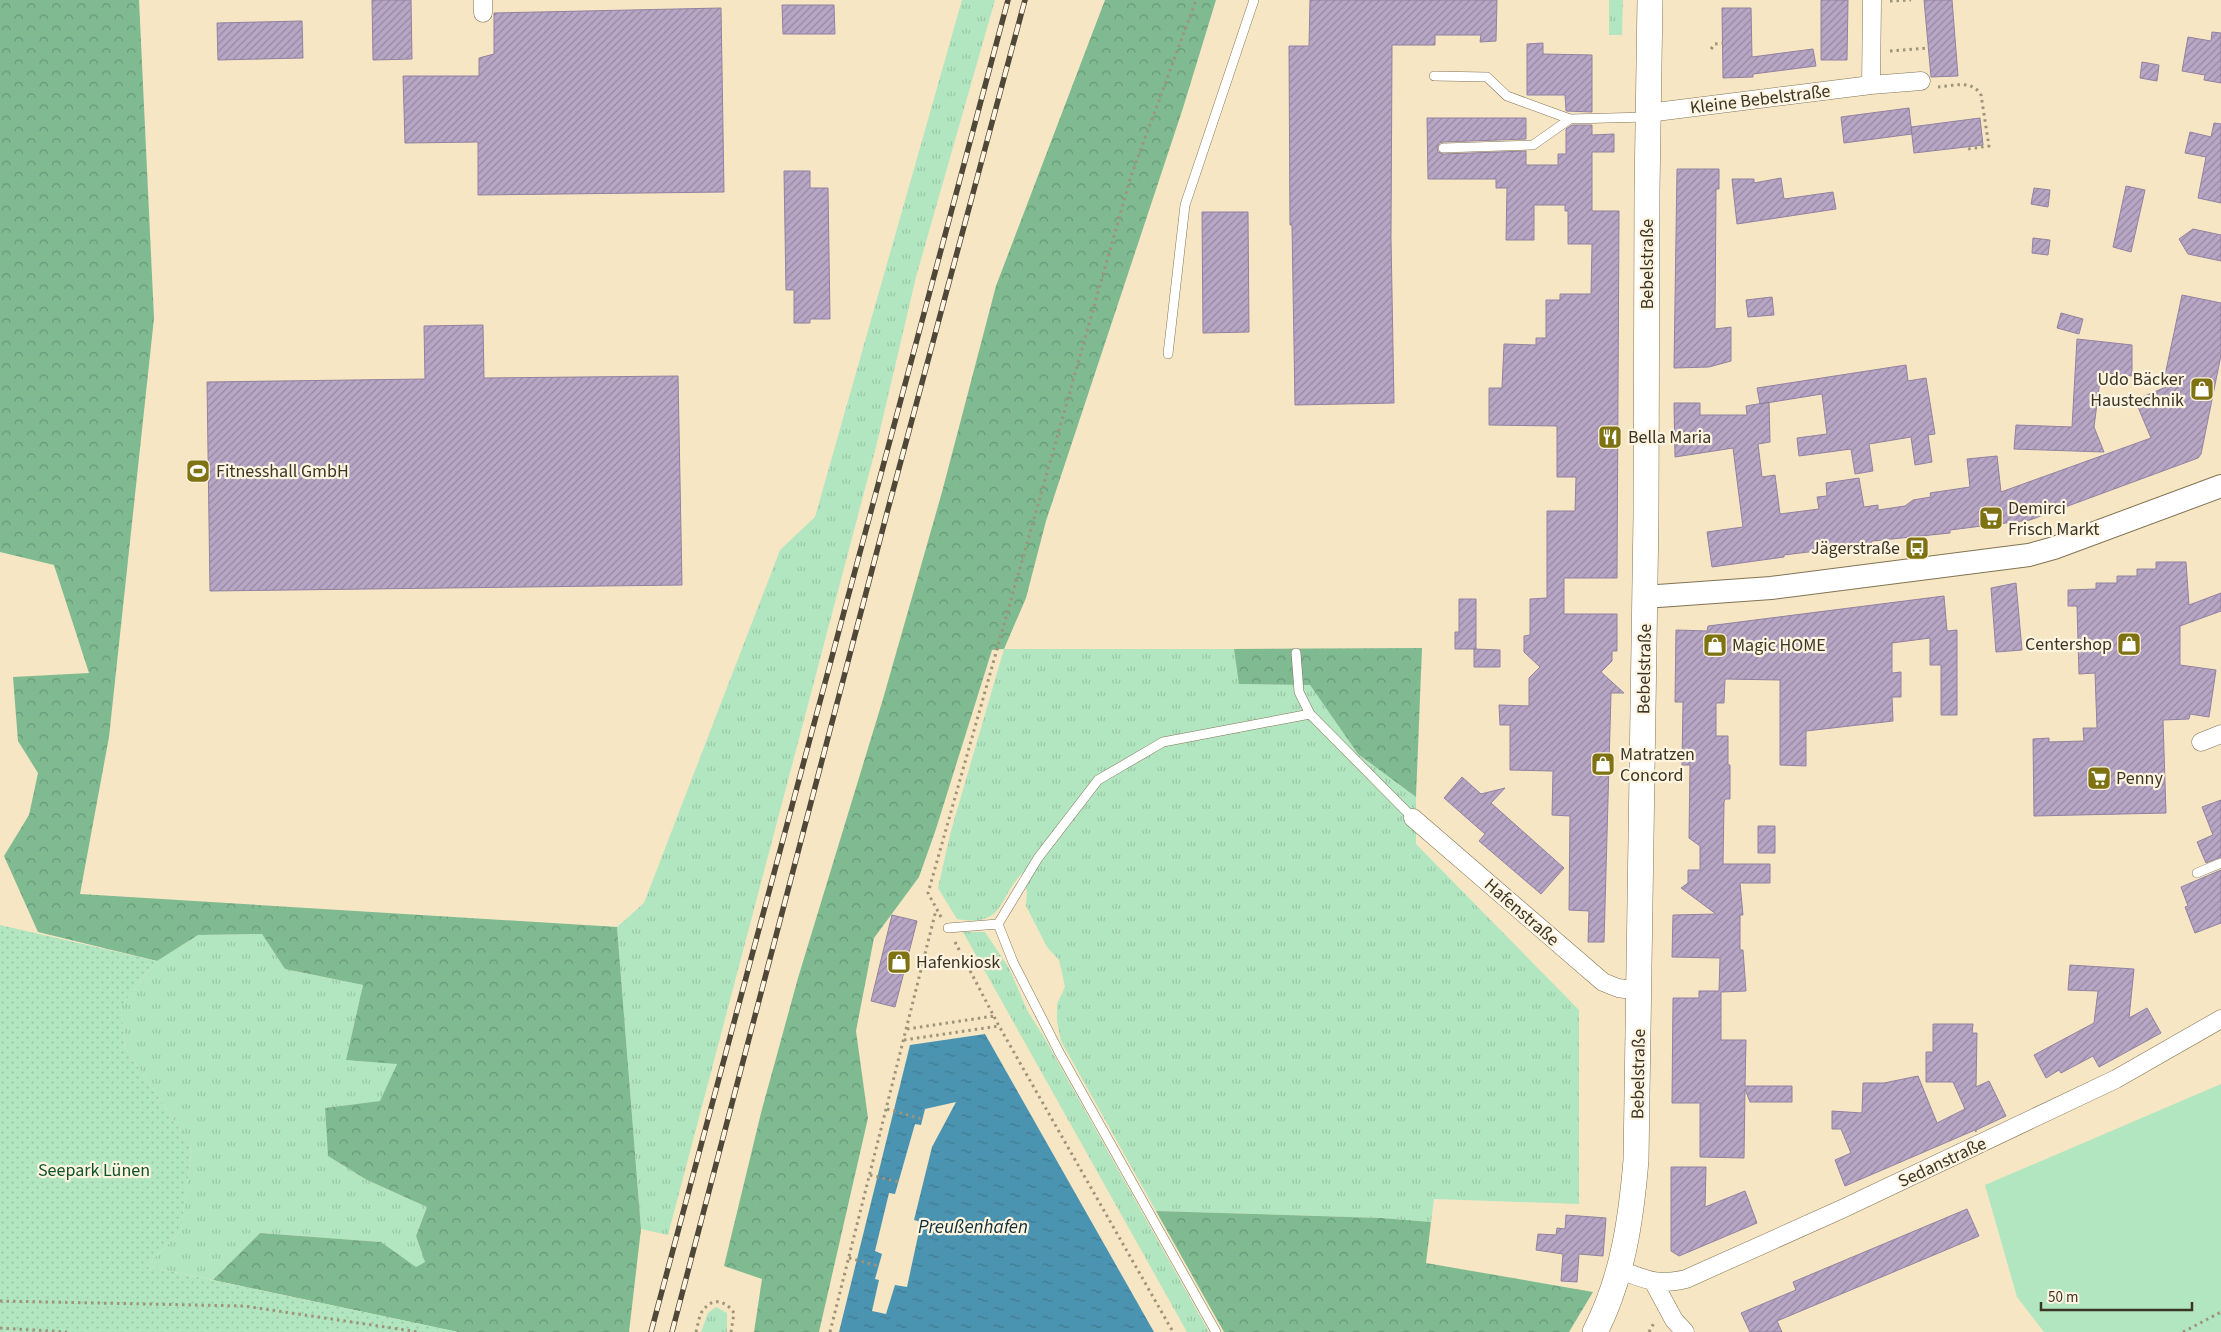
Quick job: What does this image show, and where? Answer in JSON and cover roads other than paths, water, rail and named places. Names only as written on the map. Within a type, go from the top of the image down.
[{"type":"main road","name":"Bebelstraße","points":[[1595,1332],[1620,1270],[1632,1206],[1636,1160],[1650,0]]},
{"type":"street","points":[[1871,85],[1872,0]]},
{"type":"street","name":"Kleine Bebelstraße","points":[[1648,115],[1871,85],[1920,81]]},
{"type":"street","points":[[1644,597],[1771,588],[2029,555],[2062,545],[2221,486]]},
{"type":"street","points":[[2201,742],[2221,734]]},
{"type":"street","name":"Hafenstraße","points":[[1413,818],[1603,982],[1618,988],[1639,991]]},
{"type":"street","name":"Sedanstraße","points":[[1620,1270],[1654,1283],[1686,1279],[1878,1192],[2116,1079],[2221,1019]]},
{"type":"street","points":[[1654,1283],[1674,1320],[1685,1332]]},
{"type":"lane","points":[[1168,354],[1185,205],[1254,0]]},
{"type":"lane","points":[[1434,76],[1487,77],[1507,96],[1570,119],[1648,115]]},
{"type":"lane","points":[[1443,148],[1532,145],[1570,119]]},
{"type":"lane","points":[[1296,653],[1299,692],[1310,714],[1413,818]]},
{"type":"lane","points":[[998,924],[1038,858],[1098,780],[1163,742],[1310,714]]},
{"type":"lane","points":[[2197,873],[2221,863]]},
{"type":"lane","points":[[948,928],[998,924]]},
{"type":"lane","points":[[998,924],[1013,962],[1059,1052],[1216,1332]]},
{"type":"water","name":"Preußenhafen","points":[[985,1034],[1154,1332],[839,1332],[910,1045]]},
{"type":"railway","points":[[651,1332],[1008,0]]},
{"type":"railway","points":[[672,1332],[888,509],[1025,0]]},
{"type":"place","name":"Udo Bäcker Haustechnik","points":[[2202,389]]},
{"type":"place","name":"Bella Maria","points":[[1610,437]]},
{"type":"place","name":"Fitnesshall GmbH","points":[[198,471]]},
{"type":"place","name":"Demirci Frisch Markt","points":[[1991,518]]},
{"type":"place","name":"Jägerstraße","points":[[1917,548]]},
{"type":"place","name":"Centershop","points":[[2129,644]]},
{"type":"place","name":"Magic HOME","points":[[1715,645]]},
{"type":"place","name":"Matratzen Concord","points":[[1603,764]]},
{"type":"place","name":"Penny","points":[[2099,778]]},
{"type":"place","name":"Hafenkiosk","points":[[899,962]]},
{"type":"park label","name":"Seepark Lünen","points":[[94,1170]]}]
